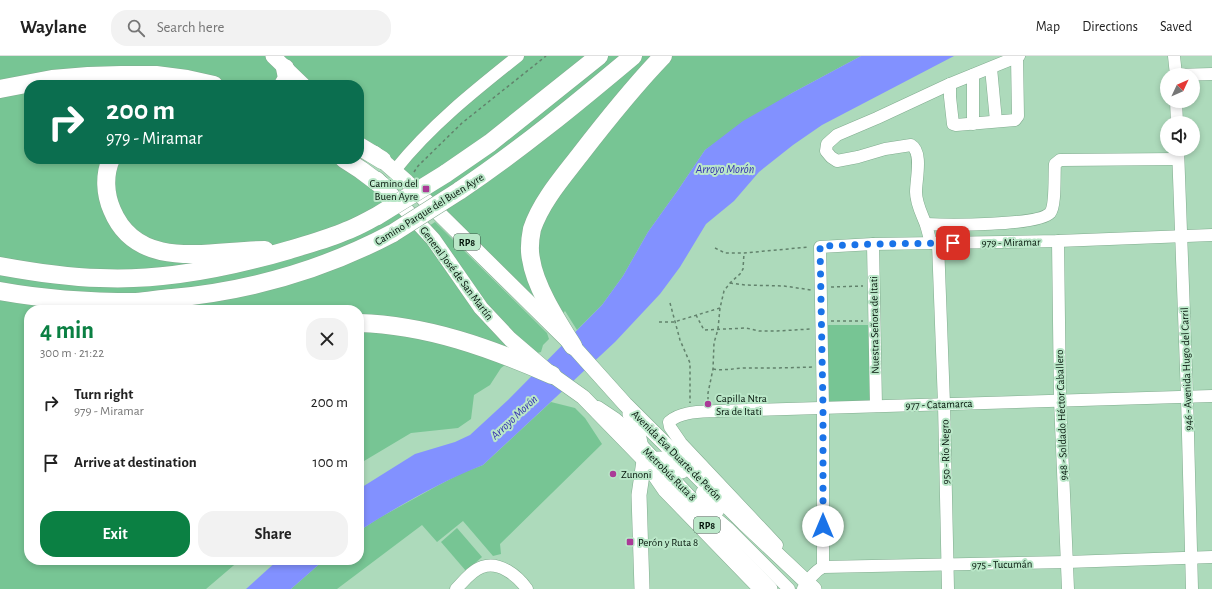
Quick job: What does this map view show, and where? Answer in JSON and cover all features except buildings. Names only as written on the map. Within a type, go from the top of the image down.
[{"type":"highway","name":"Camino Parque del Buen Ayre","points":[[0,266],[56,275],[101,278],[142,278],[183,274],[225,267],[314,243],[346,231],[377,216],[445,174],[490,143],[599,56]]},
{"type":"highway","name":"Camino Parque del Buen Ayre","points":[[0,293],[62,299],[136,302],[188,297],[239,289],[290,276],[339,258],[393,233],[492,169],[633,56]]},
{"type":"highway","points":[[573,346],[554,323],[535,276],[531,260],[530,243],[532,230],[549,196],[611,115],[663,56]]},
{"type":"highway","points":[[47,80],[114,75],[156,75],[192,80]]},
{"type":"highway","points":[[0,89],[24,84]]},
{"type":"highway","points":[[364,149],[388,165]]},
{"type":"highway","points":[[109,164],[106,192],[114,216],[132,238],[144,246],[169,254],[203,254],[246,250],[290,250]]},
{"type":"highway","points":[[351,164],[385,188]]},
{"type":"highway","points":[[0,293],[39,305]]},
{"type":"highway","points":[[364,324],[394,326],[435,333],[521,355],[552,375]]},
{"type":"main road","points":[[281,70],[292,80]]},
{"type":"main road","points":[[281,70],[296,80]]},
{"type":"main road","name":"General José de San Martín","points":[[364,143],[554,323]]},
{"type":"main road","name":"General José de San Martín","points":[[363,164],[433,239],[481,308],[510,339],[521,355]]},
{"type":"main road","name":"Avenida Eva Duarte de Perón","points":[[573,346],[625,404],[725,510],[805,587]]},
{"type":"main road","name":"RP8","points":[[552,375],[583,397],[654,459],[770,589]]},
{"type":"main road","points":[[625,404],[637,429],[641,445],[654,459],[668,460],[675,464],[702,492],[725,510]]},
{"type":"main road","points":[[642,589],[639,495],[654,459]]},
{"type":"street","points":[[388,165],[410,152],[443,118],[518,56]]},
{"type":"street","points":[[1018,56],[1018,116],[1016,120],[973,124],[953,124],[950,84],[1018,56]]},
{"type":"street","points":[[1174,56],[1175,68]]},
{"type":"street","points":[[990,68],[996,121]]},
{"type":"street","points":[[1200,74],[1212,74]]},
{"type":"street","points":[[973,75],[973,124]]},
{"type":"street","name":"950 - Río Negro","points":[[948,589],[944,404],[934,243],[917,202],[916,192],[918,155],[915,147],[911,145],[885,149],[858,157],[837,161],[830,157],[826,151],[827,144],[837,135],[950,84]]},
{"type":"street","points":[[926,224],[1030,221],[1049,214],[1052,210],[1054,199],[1055,164],[1057,161],[1160,155]]},
{"type":"street","name":"946 - Avenida Hugo del Carril","points":[[1178,156],[1187,396],[1192,589]]},
{"type":"street","name":"979 - Miramar","points":[[820,246],[1058,241],[1180,235],[1212,235]]},
{"type":"street","name":"948 - Soldado Héctor Caballero","points":[[1058,241],[1060,400],[1068,589]]},
{"type":"street","name":"Nuestra Señora de Itati","points":[[873,244],[876,406]]},
{"type":"street","points":[[805,587],[819,569],[823,567],[823,408],[820,246]]},
{"type":"street","name":"977 - Catamarca","points":[[669,422],[677,416],[708,411],[1212,396]]},
{"type":"street","name":"Metrobús Ruta 8","points":[[583,397],[616,418],[641,445]]},
{"type":"street","name":"Avenida Eva Duarte de Perón","points":[[669,422],[670,427],[681,443],[793,562],[805,587]]},
{"type":"street","name":"Metrobús Ruta 8","points":[[637,429],[650,447],[654,459],[691,497],[728,528],[789,589]]},
{"type":"street","points":[[654,459],[664,492],[759,589]]},
{"type":"street","name":"Metrobús Ruta 8","points":[[654,459],[697,494],[725,510]]},
{"type":"street","name":"975 - Tucumán","points":[[823,567],[1067,562],[1212,557]]},
{"type":"street","points":[[456,589],[481,567],[498,566],[511,573],[527,589]]},
{"type":"path","points":[[407,182],[418,166],[462,123],[546,56]]},
{"type":"path","points":[[715,248],[725,253],[744,253],[820,246]]},
{"type":"path","points":[[708,411],[708,392],[713,369],[714,343],[718,329],[720,308],[724,291],[743,269],[744,253]]},
{"type":"path","points":[[730,283],[821,289],[874,286]]},
{"type":"path","points":[[670,303],[674,322],[690,363],[690,403],[696,412]]},
{"type":"path","points":[[659,322],[674,322],[720,308]]},
{"type":"path","points":[[696,315],[704,330],[746,328],[759,331],[777,331],[874,320]]},
{"type":"path","points":[[713,369],[784,369],[822,366]]},
{"type":"green space","points":[[0,56],[861,56],[792,93],[705,150],[648,232],[623,276],[602,305],[577,330],[565,311],[558,320],[364,143],[364,80],[24,80],[24,164],[363,164],[524,351],[501,368],[490,385],[474,395],[471,419],[458,428],[411,433],[364,461],[364,305],[24,305],[24,565],[234,565],[206,589],[0,589]]},
{"type":"green space","points":[[435,222],[547,333],[549,339],[543,345],[541,352],[537,353],[521,340],[490,310],[429,226]]},
{"type":"green space","points":[[826,325],[871,325],[871,402],[826,402]]},
{"type":"green space","points":[[551,402],[575,408],[585,418],[602,444],[500,544],[501,554],[493,556],[463,521],[437,542],[422,525],[337,589],[291,589],[318,565],[364,565],[364,528],[437,486],[462,473],[483,465]]},
{"type":"green space","points":[[457,528],[482,557],[466,571],[441,542]]},
{"type":"water","name":"Arroyo Morón","points":[[861,56],[954,56],[822,125],[793,145],[759,172],[734,201],[706,224],[680,267],[660,294],[615,342],[483,465],[420,495],[364,528],[364,486],[415,454],[455,442],[470,435],[508,400],[602,305],[623,276],[648,232],[705,150],[743,121]]},
{"type":"water","points":[[272,565],[318,565],[291,589],[246,589]]},
{"type":"place","name":"Camino del Buen Ayre","points":[[426,189]]},
{"type":"place","name":"Capilla Ntra Sra de Itati","points":[[708,404]]},
{"type":"place","name":"Zunoni","points":[[613,474]]},
{"type":"place","name":"Perón y Ruta 8","points":[[630,542]]},
{"type":"route","points":[[823,526],[823,408],[820,246],[953,243]]}]
